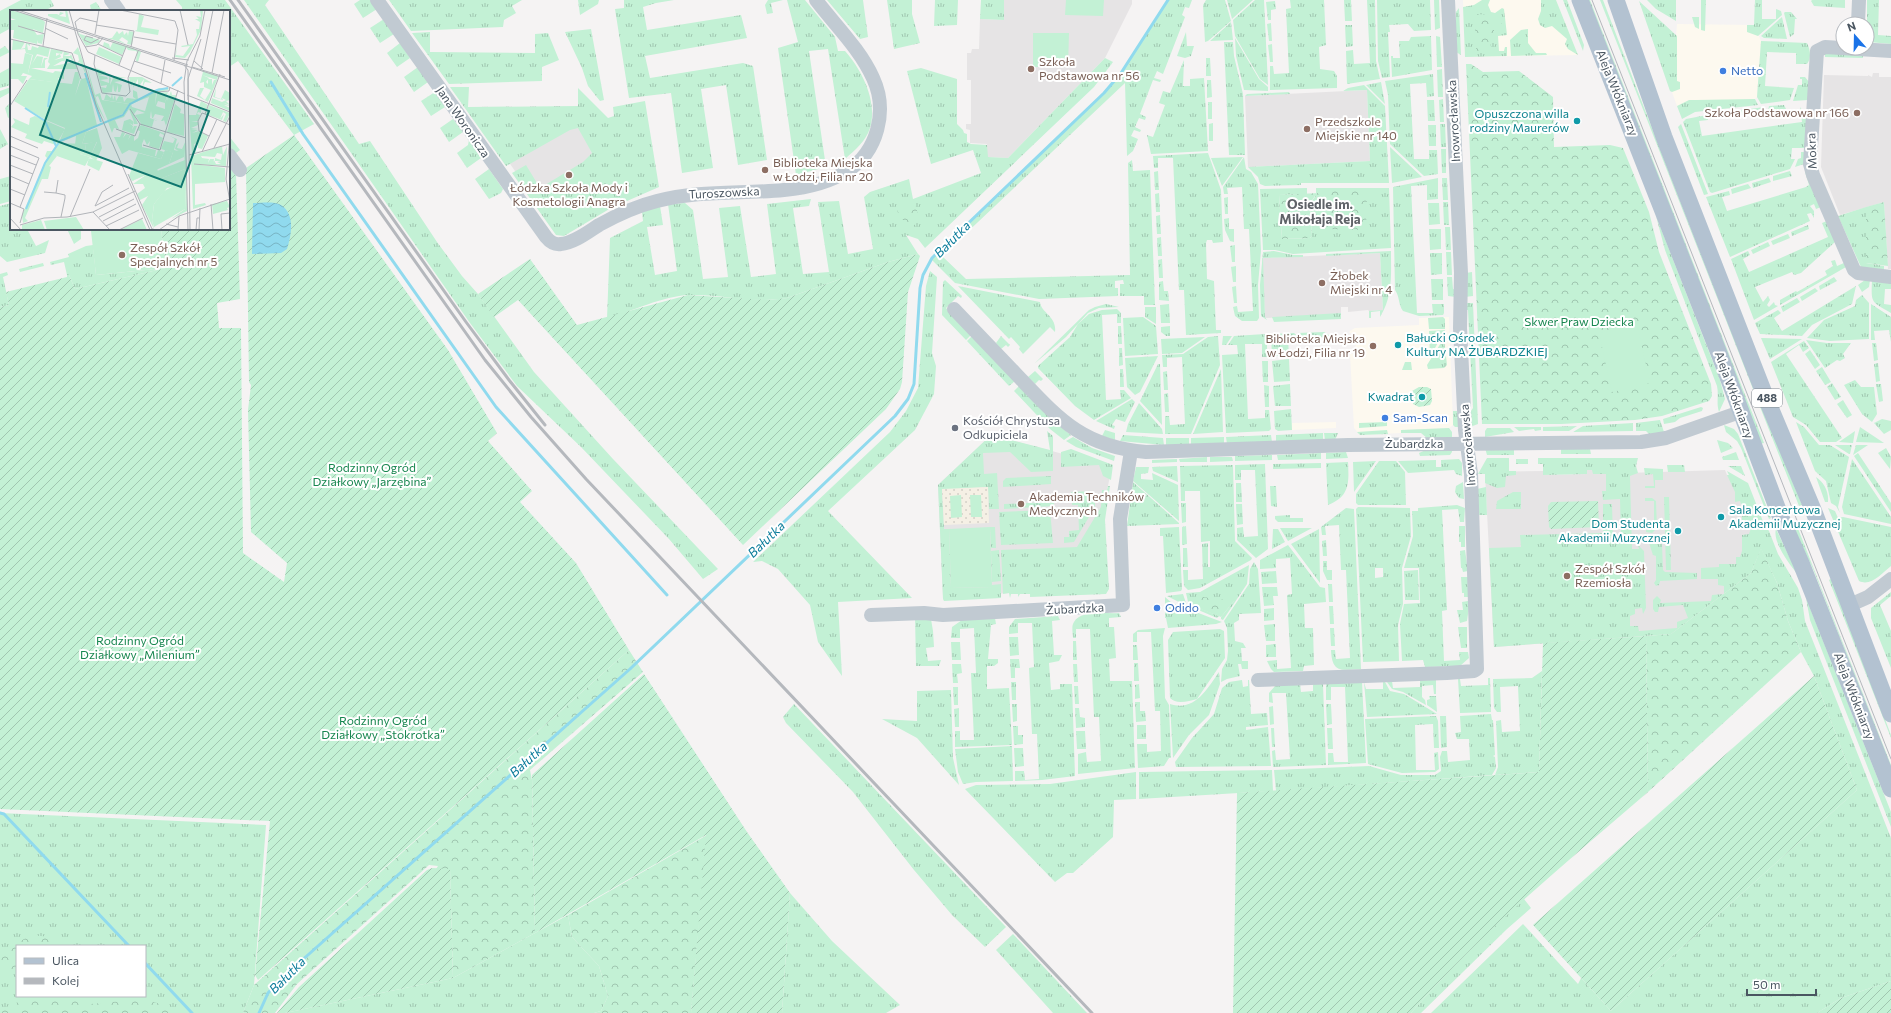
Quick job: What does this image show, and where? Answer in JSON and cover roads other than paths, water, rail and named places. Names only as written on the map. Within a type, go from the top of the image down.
[{"type":"main road","name":"Aleja Włókniarzy","points":[[1580,0],[1720,356],[1740,412],[1891,789]]},
{"type":"main road","name":"488","points":[[1616,0],[1664,137],[1850,605],[1891,714]]},
{"type":"street","points":[[111,0],[118,10]]},
{"type":"street","name":"Jana Woronicza","points":[[377,0],[550,243]]},
{"type":"street","name":"Turoszowska","points":[[550,243],[562,244],[571,241],[612,219],[658,200],[682,196],[794,188],[834,178],[853,168],[866,152],[876,134],[881,113],[878,91],[865,63],[816,0]]},
{"type":"street","name":"Inowrocławska","points":[[1258,680],[1474,672],[1477,669],[1472,480],[1467,444],[1460,328],[1461,273],[1448,0]]},
{"type":"street","points":[[1858,16],[1859,0]]},
{"type":"street","name":"Mokra","points":[[1835,48],[1822,48],[1816,54],[1810,164],[1813,175],[1854,270],[1858,273],[1891,277]]},
{"type":"street","points":[[1875,50],[1891,51]]},
{"type":"street","points":[[230,156],[240,170]]},
{"type":"street","name":"Żubardzka","points":[[954,309],[1058,418],[1092,440],[1115,448],[1131,451],[1146,452],[1348,445],[1651,441],[1740,412]]},
{"type":"street","name":"Żubardzka","points":[[871,615],[924,613],[943,615],[1123,605],[1120,518],[1131,451]]},
{"type":"street","points":[[1850,605],[1868,597],[1891,579]]},
{"type":"water","points":[[253,203],[278,204],[286,209],[289,214],[291,220],[290,238],[287,249],[281,253],[252,254]]},
{"type":"waterway","name":"Bałutka","points":[[259,1013],[268,993],[282,978],[630,669],[895,416],[908,399],[914,384],[920,288],[923,275],[932,258],[1104,93],[1121,73],[1168,0]]},
{"type":"waterway","points":[[271,82],[303,134],[496,407],[667,595]]},
{"type":"waterway","points":[[0,813],[4,814],[128,945]]},
{"type":"waterway","points":[[146,964],[192,1013]]},
{"type":"tram line","points":[[1592,0],[1891,759]]},
{"type":"railway","points":[[230,0],[485,360],[531,417],[586,479],[1092,1013]]},
{"type":"railway","points":[[238,0],[466,322],[545,425]]},
{"type":"place","name":"Szkoła Podstawowa nr 56","points":[[1031,69]]},
{"type":"place","name":"Netto","points":[[1723,71]]},
{"type":"place","name":"Szkoła Podstawowa nr 166","points":[[1857,113]]},
{"type":"place","name":"Opuszczona willa rodziny Maurerów","points":[[1577,121]]},
{"type":"place","name":"Przedszkole Miejskie nr 140","points":[[1307,129]]},
{"type":"place","name":"Biblioteka Miejska w Łodzi, Filia nr 20","points":[[765,170]]},
{"type":"place","name":"Łódzka Szkoła Mody i Kosmetologii Anagra","points":[[569,175]]},
{"type":"place","name":"Zespół Szkół Specjalnych nr 5","points":[[122,255]]},
{"type":"place","name":"Żłobek Miejski nr 4","points":[[1322,283]]},
{"type":"place","name":"Bałucki Ośrodek Kultury NA ŻUBARDZKIEJ","points":[[1398,345]]},
{"type":"place","name":"Biblioteka Miejska w Łodzi, Filia nr 19","points":[[1373,346]]},
{"type":"place","name":"Kwadrat","points":[[1422,397]]},
{"type":"place","name":"Sam-Scan","points":[[1385,418]]},
{"type":"place","name":"Kościół Chrystusa Odkupiciela","points":[[955,428]]},
{"type":"place","name":"Akademia Techników Medycznych","points":[[1021,504]]},
{"type":"place","name":"Sala Koncertowa Akademii Muzycznej","points":[[1721,517]]},
{"type":"place","name":"Dom Studenta Akademii Muzycznej","points":[[1678,531]]},
{"type":"place","name":"Zespół Szkół Rzemiosła","points":[[1567,576]]},
{"type":"place","name":"Odido","points":[[1157,608]]},
{"type":"district","name":"Osiedle im. Mikołaja Reja","points":[[1320,212]]},
{"type":"park label","name":"Skwer Praw Dziecka","points":[[1579,322]]},
{"type":"park label","name":"Rodzinny Ogród Działkowy „Jarzębina”","points":[[372,475]]},
{"type":"park label","name":"Rodzinny Ogród Działkowy „Milenium”","points":[[140,648]]},
{"type":"park label","name":"Rodzinny Ogród Działkowy „Stokrotka”","points":[[383,728]]}]
